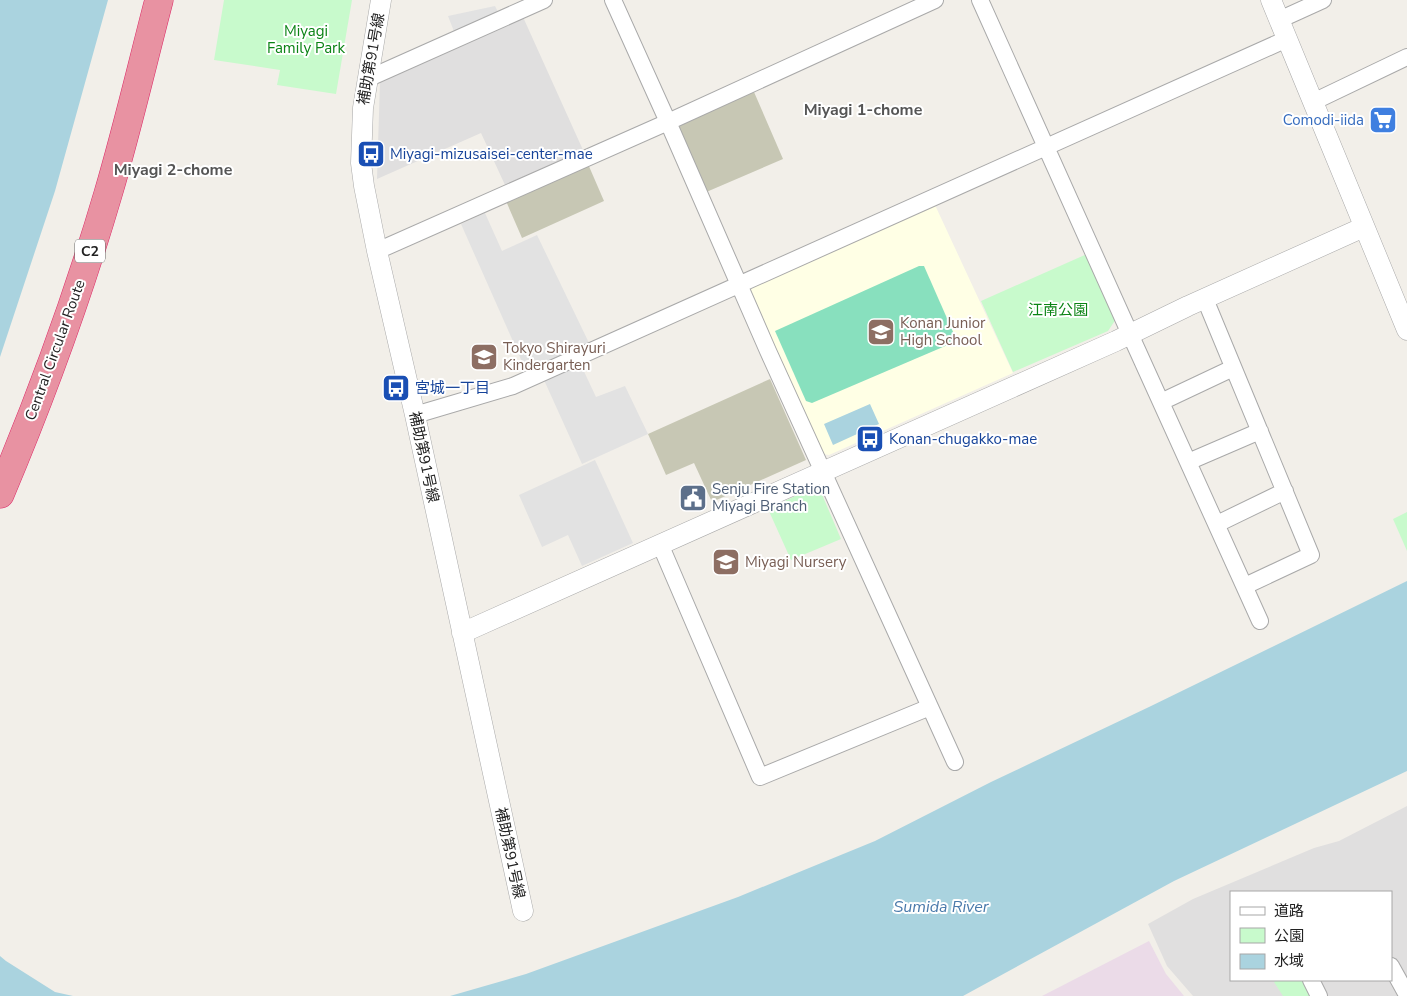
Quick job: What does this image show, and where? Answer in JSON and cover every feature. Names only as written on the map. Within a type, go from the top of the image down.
[{"type":"highway","name":"Central Circular Route","points":[[0,480],[39,381],[83,252],[102,191],[154,0]]},
{"type":"highway","name":"Central Circular Route","points":[[0,494],[44,383],[89,254],[108,194],[159,0]]},
{"type":"street","name":"補助第91号線","points":[[382,0],[363,108],[361,163],[377,251],[415,415],[523,912]]},
{"type":"street","points":[[367,79],[544,0]]},
{"type":"street","points":[[612,0],[955,762]]},
{"type":"street","points":[[377,251],[668,122],[935,0]]},
{"type":"street","points":[[980,0],[1260,620]]},
{"type":"street","points":[[1271,0],[1364,227],[1403,309],[1407,330]]},
{"type":"street","points":[[1279,20],[1323,0]]},
{"type":"street","points":[[415,415],[513,386],[1287,39]]},
{"type":"street","points":[[1313,102],[1407,57]]},
{"type":"street","points":[[462,633],[1130,334],[1205,298],[1364,227]]},
{"type":"street","points":[[1205,298],[1311,555],[1244,586]]},
{"type":"street","points":[[1161,402],[1234,368]]},
{"type":"street","points":[[1188,462],[1260,431]]},
{"type":"street","points":[[1216,524],[1285,491]]},
{"type":"street","points":[[660,544],[760,778],[930,707]]},
{"type":"street","points":[[1392,968],[1406,994]]},
{"type":"street","points":[[1312,981],[1319,996]]},
{"type":"shaded area","points":[[495,6],[499,14],[455,34],[448,16]]},
{"type":"shaded area","points":[[523,17],[583,150],[505,185],[481,133],[377,179],[380,81]]},
{"type":"shaded area","points":[[754,92],[783,159],[704,193],[675,127]]},
{"type":"shaded area","points":[[588,164],[604,201],[522,238],[506,201]]},
{"type":"shaded area","name":"Konan Junior High School","points":[[935,205],[1013,373],[829,455],[823,454],[751,292],[752,286]]},
{"type":"shaded area","points":[[485,213],[502,251],[537,235],[590,345],[527,373],[461,224]]},
{"type":"shaded area","points":[[580,363],[596,397],[625,386],[648,434],[582,464],[544,380]]},
{"type":"shaded area","points":[[770,379],[806,460],[712,502],[694,463],[666,475],[648,434]]},
{"type":"shaded area","points":[[595,460],[633,543],[582,566],[568,535],[542,547],[519,495]]},
{"type":"shaded area","points":[[1407,806],[1407,989],[1398,996],[1193,996],[1167,966],[1148,924],[1193,899],[1314,848],[1339,841]]},
{"type":"shaded area","points":[[1149,941],[1166,974],[1184,996],[1042,996]]},
{"type":"green space","name":"Miyagi Family Park","points":[[224,0],[352,0],[336,94],[277,85],[280,70],[214,60]]},
{"type":"green space","name":"江南公園","points":[[1087,254],[1116,319],[1108,331],[1013,372],[981,301]]},
{"type":"green space","points":[[919,266],[924,266],[957,341],[812,403],[806,401],[775,331]]},
{"type":"green space","points":[[812,488],[821,492],[841,539],[791,560],[768,509]]},
{"type":"green space","points":[[1407,512],[1407,551],[1393,519]]},
{"type":"green space","points":[[1306,981],[1314,996],[1283,996],[1274,982]]},
{"type":"water","points":[[0,0],[108,0],[55,191],[0,357]]},
{"type":"water","points":[[870,404],[879,424],[833,445],[824,424]]},
{"type":"water","name":"Sumida River","points":[[1407,581],[1407,771],[1174,881],[963,996],[450,996],[526,974],[738,897],[875,841],[991,782]]},
{"type":"water","points":[[0,956],[55,992],[73,996],[0,996]]},
{"type":"place","name":"Comodi-iida","points":[[1383,120]]},
{"type":"place","name":"Miyagi-mizusaisei-center-mae","points":[[371,154]]},
{"type":"place","name":"Konan Junior High School","points":[[881,332]]},
{"type":"place","name":"Tokyo Shirayuri Kindergarten","points":[[484,357]]},
{"type":"place","name":"宮城一丁目","points":[[396,388]]},
{"type":"place","name":"Konan-chugakko-mae","points":[[870,439]]},
{"type":"place","name":"Senju Fire Station Miyagi Branch","points":[[693,498]]},
{"type":"place","name":"Miyagi Nursery","points":[[726,562]]},
{"type":"district","name":"Miyagi 1-chome","points":[[863,110]]},
{"type":"district","name":"Miyagi 2-chome","points":[[173,170]]}]
